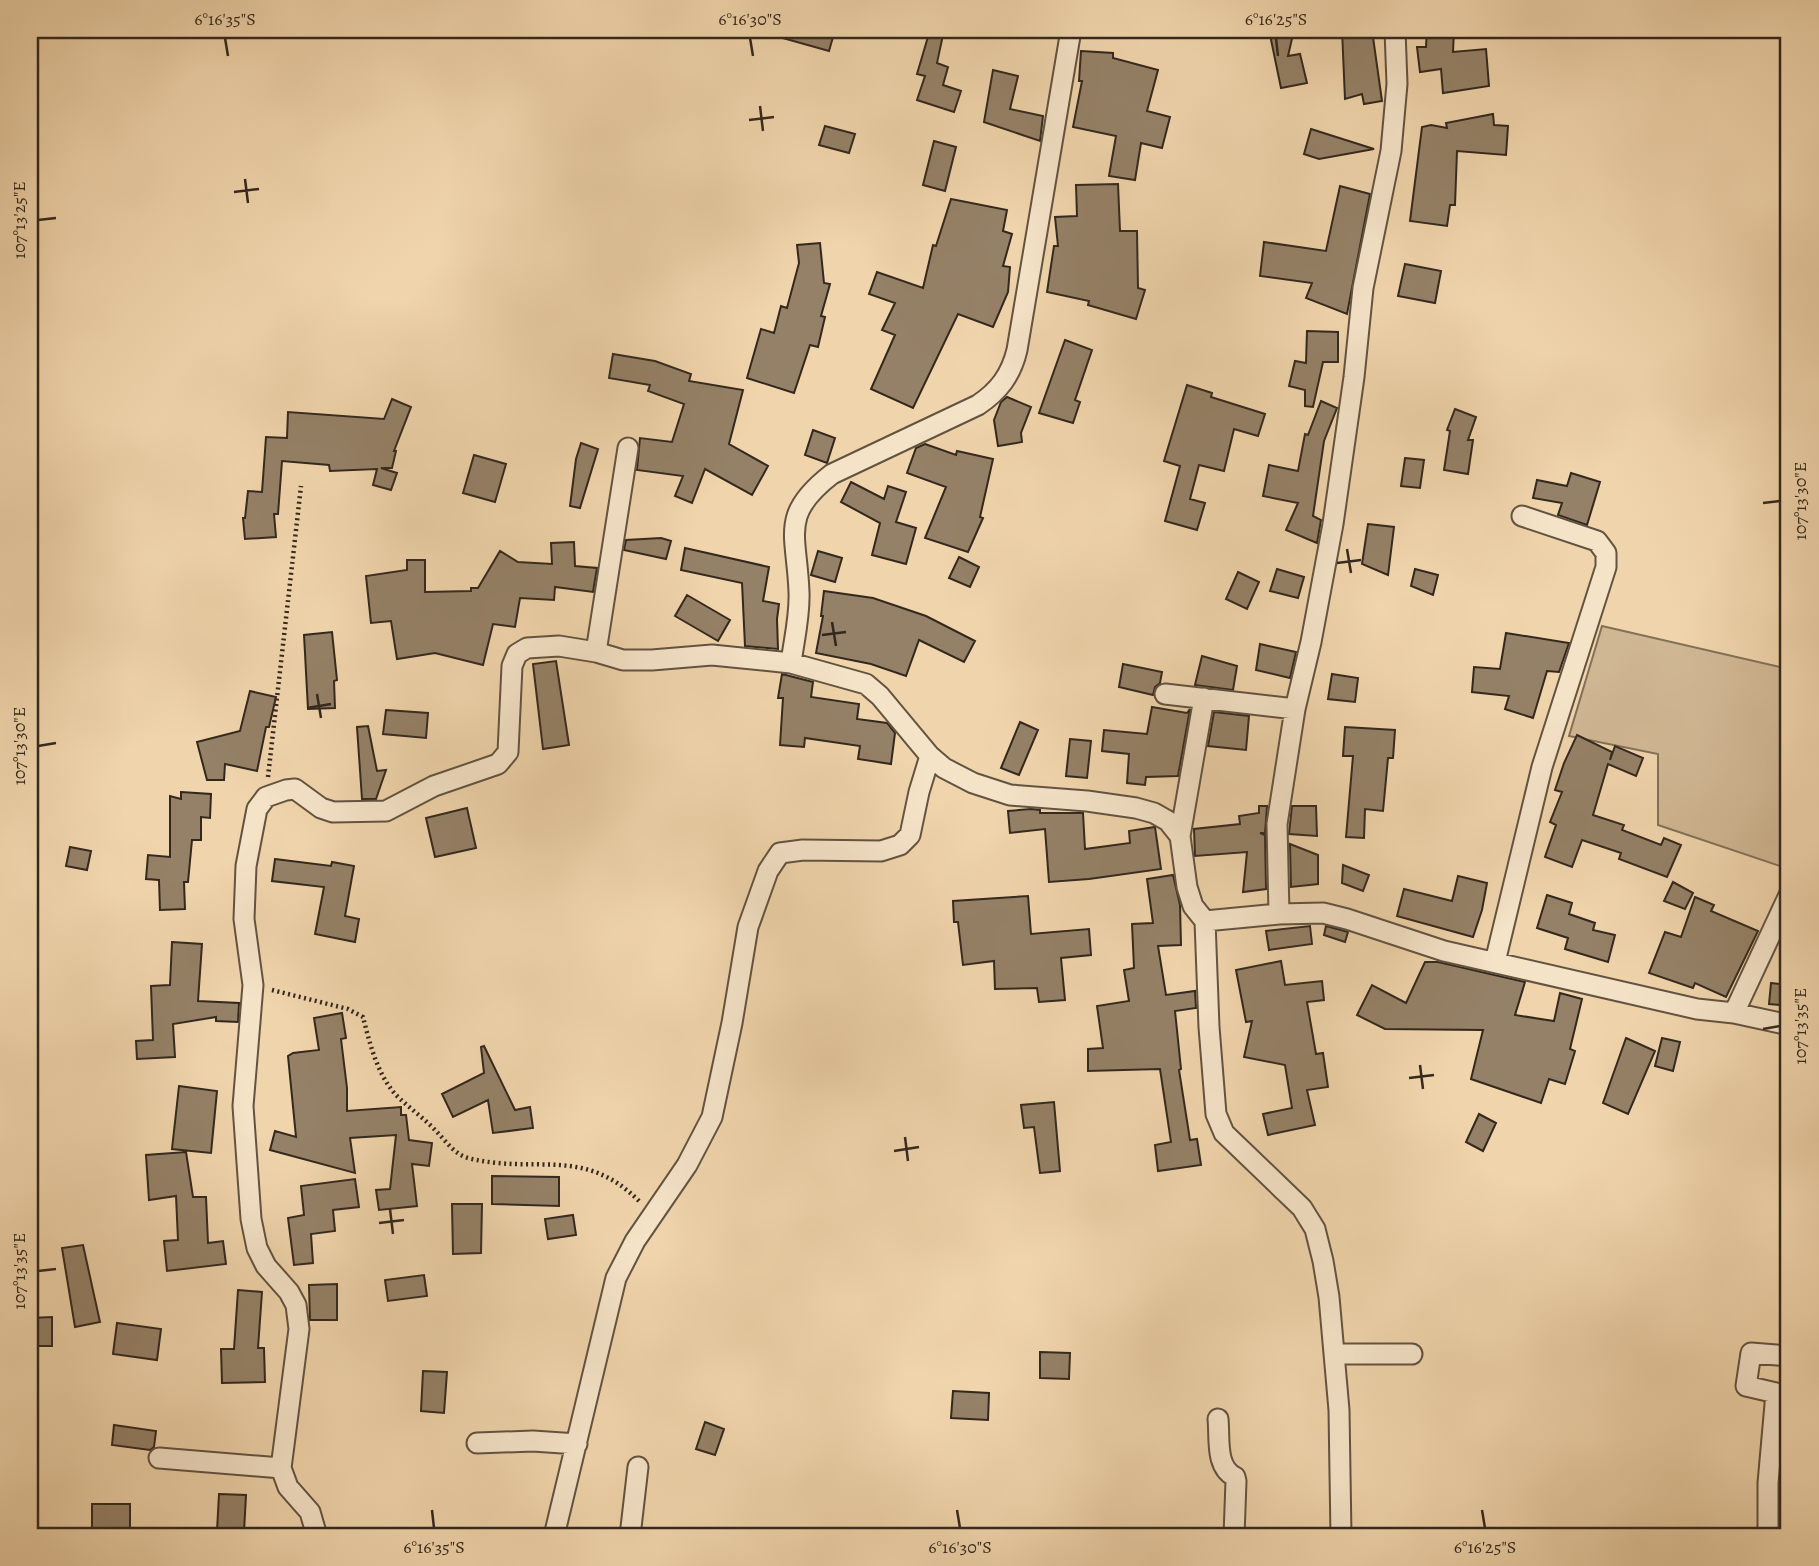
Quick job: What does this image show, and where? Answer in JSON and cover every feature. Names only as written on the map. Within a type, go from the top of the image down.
[{"type":"street","points":[[791,663],[799,610],[795,519],[802,502],[813,488],[832,474],[988,398],[1004,382],[1014,363],[1070,30]]},
{"type":"street","points":[[1279,914],[1278,824],[1295,709],[1311,642],[1333,524],[1354,377],[1363,288],[1391,151],[1397,84],[1395,30]]},
{"type":"street","points":[[596,652],[628,448]]},
{"type":"street","points":[[1495,962],[1542,767],[1606,566],[1606,553],[1597,541],[1522,516]]},
{"type":"street","points":[[317,1536],[310,1512],[288,1487],[281,1468],[299,1316],[289,1292],[266,1266],[257,1248],[251,1219],[243,1106],[253,985],[244,919],[246,866],[257,809],[266,797],[295,789],[321,808],[333,812],[386,811],[434,786],[498,764],[508,752],[512,666],[517,654],[527,648],[559,646],[623,660],[712,655],[791,663],[866,684],[880,696],[930,756],[944,768],[973,783],[1010,795],[1087,801],[1154,813],[1168,821],[1180,836]]},
{"type":"street","points":[[1165,694],[1295,709]]},
{"type":"street","points":[[1204,698],[1180,836],[1187,887],[1193,906],[1205,921],[1216,1114],[1224,1133],[1302,1208],[1315,1229],[1329,1297],[1339,1410],[1341,1536]]},
{"type":"street","points":[[554,1536],[616,1278],[635,1241],[687,1165],[712,1117],[732,1023],[748,926],[768,871],[780,853],[803,850],[881,851],[900,845],[910,835],[930,756]]},
{"type":"street","points":[[1734,1013],[1789,895]]},
{"type":"street","points":[[1205,921],[1322,913],[1444,951],[1697,1009],[1734,1013],[1789,1025]]},
{"type":"street","points":[[1768,1536],[1768,1483],[1776,1393],[1746,1386],[1752,1353],[1789,1356]]},
{"type":"street","points":[[1334,1354],[1412,1354]]},
{"type":"street","points":[[1218,1419],[1222,1464],[1226,1473],[1235,1477],[1236,1481],[1234,1536]]},
{"type":"street","points":[[477,1443],[533,1441],[576,1444]]},
{"type":"street","points":[[159,1458],[281,1468]]},
{"type":"street","points":[[630,1536],[638,1466]]},
{"type":"path","points":[[266,797],[301,486]]},
{"type":"path","points":[[253,985],[358,1013],[363,1017],[377,1066],[387,1082],[396,1095],[457,1154],[497,1162],[567,1165],[598,1171],[624,1186],[652,1214]]},
{"type":"shaded area","points":[[1602,626],[1789,669],[1789,869],[1658,825],[1658,754],[1569,736]]},
{"type":"building","points":[[773,30],[835,30],[829,51],[772,35]]},
{"type":"building","points":[[930,30],[944,30],[937,63],[948,67],[943,85],[961,91],[954,112],[917,100],[925,76],[917,74]]},
{"type":"building","points":[[1269,30],[1294,30],[1288,56],[1300,54],[1307,83],[1281,88]]},
{"type":"building","points":[[1342,30],[1372,30],[1382,101],[1364,104],[1362,94],[1345,99]]},
{"type":"building","points":[[1427,30],[1454,30],[1453,52],[1486,49],[1489,86],[1443,93],[1441,69],[1420,72],[1417,47],[1426,47]]},
{"type":"building","points":[[1081,51],[1113,53],[1113,58],[1158,70],[1147,111],[1170,117],[1162,148],[1141,143],[1135,180],[1109,176],[1116,136],[1073,127],[1082,81],[1079,81]]},
{"type":"building","points":[[993,70],[1018,76],[1010,109],[1043,116],[1040,141],[984,122]]},
{"type":"building","points":[[1493,114],[1494,125],[1508,126],[1506,155],[1457,151],[1455,205],[1450,205],[1447,226],[1410,221],[1422,127],[1431,125],[1447,128],[1446,123]]},
{"type":"building","points":[[825,126],[855,134],[849,153],[819,145]]},
{"type":"building","points":[[1311,129],[1374,149],[1319,159],[1304,154]]},
{"type":"building","points":[[934,141],[956,147],[945,191],[923,185]]},
{"type":"building","points":[[1118,184],[1120,231],[1137,231],[1138,288],[1145,290],[1136,319],[1088,305],[1089,301],[1047,292],[1054,246],[1058,246],[1055,217],[1077,216],[1076,185]]},
{"type":"building","points":[[1340,186],[1370,194],[1347,314],[1306,298],[1312,283],[1260,276],[1264,242],[1326,251]]},
{"type":"building","points":[[951,199],[1007,210],[1003,231],[1012,234],[1003,266],[1010,267],[1008,292],[993,327],[958,314],[913,408],[871,389],[895,335],[882,330],[895,303],[869,294],[877,272],[923,288],[933,245],[936,246]]},
{"type":"building","points":[[820,243],[824,283],[830,284],[821,316],[825,317],[818,347],[810,345],[794,393],[747,378],[761,329],[774,333],[781,306],[787,308],[799,263],[797,245]]},
{"type":"building","points":[[1405,264],[1441,271],[1435,303],[1398,296]]},
{"type":"building","points":[[1307,331],[1338,332],[1338,362],[1323,362],[1313,407],[1305,406],[1305,390],[1289,386],[1295,361],[1306,363]]},
{"type":"building","points":[[1065,340],[1092,350],[1075,400],[1080,402],[1073,423],[1039,413]]},
{"type":"building","points":[[613,354],[655,361],[691,374],[689,381],[743,390],[729,444],[768,466],[752,495],[705,469],[692,503],[675,496],[683,476],[637,470],[640,438],[672,442],[684,404],[648,391],[650,385],[609,378]]},
{"type":"building","points":[[1187,385],[1212,393],[1211,397],[1265,414],[1258,436],[1234,429],[1224,471],[1199,465],[1190,499],[1205,503],[1197,530],[1165,521],[1180,466],[1164,461]]},
{"type":"building","points":[[1007,397],[1031,407],[1021,433],[1022,442],[998,446],[994,420],[1001,402]]},
{"type":"building","points":[[392,399],[411,407],[394,451],[392,468],[381,468],[397,473],[391,490],[373,485],[377,469],[330,471],[329,465],[282,461],[278,514],[274,514],[276,537],[245,539],[243,518],[248,491],[262,492],[266,437],[287,438],[288,412],[384,419]]},
{"type":"building","points":[[1321,401],[1337,408],[1324,441],[1313,516],[1321,520],[1317,543],[1286,530],[1298,503],[1263,496],[1269,465],[1298,471],[1305,434],[1308,435]]},
{"type":"building","points":[[1455,409],[1476,417],[1468,440],[1473,440],[1468,474],[1444,470],[1450,431],[1447,430]]},
{"type":"building","points":[[813,430],[835,438],[827,463],[805,455]]},
{"type":"building","points":[[581,443],[598,449],[580,508],[570,506],[576,459]]},
{"type":"building","points":[[925,444],[956,455],[957,451],[993,459],[980,517],[983,518],[968,552],[925,538],[946,487],[907,473],[916,448]]},
{"type":"building","points":[[474,455],[506,464],[495,502],[463,493]]},
{"type":"building","points":[[1405,458],[1424,460],[1420,488],[1401,486]]},
{"type":"building","points":[[1571,473],[1600,482],[1587,525],[1558,515],[1562,503],[1533,498],[1537,480],[1567,486]]},
{"type":"building","points":[[851,482],[884,499],[888,486],[906,492],[896,522],[916,528],[906,564],[872,555],[880,523],[841,502]]},
{"type":"building","points":[[1368,524],[1394,527],[1388,575],[1362,564]]},
{"type":"building","points":[[661,538],[671,541],[666,559],[624,550],[626,540]]},
{"type":"building","points":[[574,542],[575,566],[597,568],[593,592],[555,587],[554,600],[520,598],[515,627],[493,624],[483,665],[435,653],[397,659],[391,621],[371,623],[366,576],[407,570],[407,560],[425,560],[425,592],[471,591],[471,588],[478,588],[500,551],[518,562],[552,564],[551,543]]},
{"type":"building","points":[[685,548],[769,567],[763,601],[779,604],[778,649],[745,646],[742,583],[681,570]]},
{"type":"building","points":[[818,551],[842,558],[835,582],[811,575]]},
{"type":"building","points":[[959,557],[979,567],[970,587],[949,578]]},
{"type":"building","points":[[1277,569],[1304,577],[1298,598],[1270,591]]},
{"type":"building","points":[[1415,569],[1438,575],[1433,595],[1411,586]]},
{"type":"building","points":[[1238,572],[1259,582],[1247,609],[1226,599]]},
{"type":"building","points":[[824,591],[873,598],[926,616],[975,641],[964,662],[919,640],[906,676],[871,664],[816,653],[823,616]]},
{"type":"building","points":[[687,595],[730,620],[718,641],[675,616]]},
{"type":"building","points":[[332,632],[337,680],[334,681],[335,708],[308,709],[304,635]]},
{"type":"building","points":[[1506,633],[1569,643],[1559,672],[1547,671],[1533,718],[1505,709],[1509,696],[1472,692],[1474,667],[1500,669]]},
{"type":"building","points":[[1260,644],[1296,652],[1290,678],[1256,670]]},
{"type":"building","points":[[1202,656],[1237,666],[1233,690],[1195,685]]},
{"type":"building","points":[[556,661],[569,745],[543,749],[533,664]]},
{"type":"building","points":[[1123,664],[1162,672],[1160,683],[1155,687],[1153,695],[1119,687]]},
{"type":"building","points":[[782,674],[813,682],[811,697],[859,704],[857,719],[887,723],[895,733],[891,764],[858,759],[860,746],[805,738],[804,747],[780,745],[783,698],[778,698]]},
{"type":"building","points":[[1332,674],[1358,678],[1355,702],[1328,699]]},
{"type":"building","points":[[250,691],[276,697],[269,727],[266,727],[257,771],[225,764],[224,780],[207,780],[197,742],[240,731]]},
{"type":"building","points":[[1152,707],[1187,713],[1190,709],[1178,776],[1146,777],[1145,785],[1127,783],[1129,754],[1102,751],[1104,730],[1147,734]]},
{"type":"building","points":[[386,710],[428,713],[426,738],[383,734]]},
{"type":"building","points":[[1214,712],[1249,716],[1246,750],[1208,746]]},
{"type":"building","points":[[1020,722],[1038,730],[1019,775],[1001,768]]},
{"type":"building","points":[[368,726],[377,771],[386,770],[376,799],[362,799],[357,727]]},
{"type":"building","points":[[1345,727],[1395,730],[1393,758],[1388,758],[1383,811],[1365,809],[1364,838],[1346,837],[1353,756],[1343,756]]},
{"type":"building","points":[[1577,735],[1612,752],[1610,760],[1615,746],[1643,758],[1636,776],[1608,764],[1593,815],[1624,825],[1622,830],[1661,845],[1664,838],[1681,845],[1667,877],[1619,859],[1621,853],[1582,840],[1572,867],[1545,857],[1556,825],[1550,822],[1562,792],[1555,790]]},
{"type":"building","points":[[1070,739],[1091,741],[1087,778],[1066,776]]},
{"type":"building","points":[[181,792],[211,794],[210,818],[201,817],[201,840],[192,840],[188,882],[184,882],[185,909],[160,910],[159,880],[146,879],[148,855],[170,857],[170,796],[181,799]]},
{"type":"building","points":[[1259,806],[1267,806],[1265,833],[1260,833],[1265,835],[1266,889],[1243,892],[1247,852],[1195,856],[1194,829],[1240,824],[1239,816],[1259,813]]},
{"type":"building","points":[[1292,806],[1316,806],[1317,836],[1289,834]]},
{"type":"building","points":[[467,808],[476,848],[435,857],[426,818]]},
{"type":"building","points":[[1040,810],[1040,813],[1083,813],[1085,849],[1130,843],[1129,831],[1155,827],[1161,869],[1049,882],[1045,829],[1010,833],[1008,811]]},
{"type":"building","points":[[1290,844],[1318,855],[1318,884],[1291,887]]},
{"type":"building","points":[[70,847],[91,851],[87,870],[66,866]]},
{"type":"building","points":[[275,859],[354,866],[345,916],[359,919],[355,942],[315,934],[324,887],[272,881]]},
{"type":"building","points":[[1343,865],[1369,875],[1363,891],[1342,883]]},
{"type":"building","points":[[1173,875],[1180,905],[1181,945],[1158,946],[1166,995],[1195,991],[1196,1008],[1175,1011],[1179,1070],[1190,1140],[1197,1139],[1201,1165],[1158,1171],[1155,1145],[1171,1142],[1160,1069],[1088,1071],[1088,1049],[1103,1048],[1097,1006],[1129,1001],[1124,970],[1134,968],[1132,924],[1153,923],[1147,879]]},
{"type":"building","points":[[1458,876],[1487,883],[1473,937],[1397,916],[1404,889],[1452,901]]},
{"type":"building","points":[[1673,882],[1693,893],[1685,909],[1664,901]]},
{"type":"building","points":[[1547,895],[1572,903],[1569,914],[1595,923],[1593,930],[1615,935],[1608,962],[1565,949],[1568,938],[1537,928]]},
{"type":"building","points":[[1028,896],[1031,934],[1089,929],[1091,955],[1061,958],[1065,1000],[1039,1002],[1037,988],[995,989],[994,961],[963,965],[958,922],[954,922],[953,901]]},
{"type":"building","points":[[1695,897],[1714,905],[1711,911],[1758,931],[1726,997],[1695,983],[1693,988],[1649,973],[1665,932],[1681,937]]},
{"type":"building","points":[[1310,926],[1312,944],[1269,950],[1266,931]]},
{"type":"building","points":[[1326,926],[1348,932],[1345,942],[1324,935]]},
{"type":"building","points":[[172,942],[202,944],[198,1001],[239,1003],[238,1022],[216,1021],[216,1017],[173,1024],[175,1057],[137,1059],[136,1041],[153,1040],[151,986],[170,985]]},
{"type":"building","points":[[1281,961],[1285,985],[1322,981],[1324,1000],[1307,1002],[1316,1054],[1323,1053],[1328,1087],[1307,1090],[1315,1125],[1268,1135],[1263,1114],[1292,1108],[1285,1065],[1244,1057],[1252,1021],[1246,1022],[1236,970]]},
{"type":"building","points":[[1425,962],[1438,962],[1525,982],[1515,1015],[1554,1021],[1560,993],[1582,999],[1570,1049],[1575,1051],[1565,1084],[1549,1079],[1541,1103],[1471,1079],[1483,1030],[1385,1029],[1357,1015],[1372,985],[1406,1003]]},
{"type":"building","points":[[1771,983],[1789,985],[1789,1006],[1769,1004]]},
{"type":"building","points":[[342,1013],[346,1038],[341,1039],[347,1111],[401,1107],[401,1115],[406,1115],[409,1140],[432,1143],[429,1166],[412,1164],[417,1206],[379,1210],[376,1190],[390,1189],[396,1135],[350,1138],[355,1173],[270,1150],[275,1131],[296,1137],[288,1056],[319,1050],[314,1018]]},
{"type":"building","points":[[1626,1038],[1655,1051],[1628,1114],[1603,1103]]},
{"type":"building","points":[[1662,1038],[1680,1042],[1673,1071],[1655,1066]]},
{"type":"building","points":[[484,1046],[515,1110],[530,1107],[533,1128],[493,1133],[488,1100],[453,1117],[442,1094],[484,1073],[481,1047]]},
{"type":"building","points":[[179,1086],[217,1091],[211,1153],[172,1149]]},
{"type":"building","points":[[1054,1102],[1060,1171],[1040,1173],[1034,1127],[1024,1128],[1021,1105]]},
{"type":"building","points":[[1479,1114],[1496,1123],[1483,1151],[1466,1142]]},
{"type":"building","points":[[186,1152],[193,1197],[206,1197],[208,1243],[223,1241],[226,1264],[167,1271],[164,1241],[178,1240],[176,1196],[149,1200],[146,1155]]},
{"type":"building","points":[[492,1176],[559,1177],[559,1206],[492,1204]]},
{"type":"building","points":[[355,1179],[359,1207],[333,1210],[335,1231],[311,1234],[313,1263],[294,1265],[288,1218],[304,1215],[301,1186]]},
{"type":"building","points":[[452,1204],[482,1204],[481,1253],[453,1254]]},
{"type":"building","points":[[573,1215],[576,1235],[548,1239],[545,1219]]},
{"type":"building","points":[[83,1245],[100,1322],[75,1327],[62,1248]]},
{"type":"building","points":[[424,1275],[427,1296],[388,1301],[385,1280]]},
{"type":"building","points":[[337,1284],[337,1320],[310,1320],[309,1285]]},
{"type":"building","points":[[238,1290],[262,1292],[258,1348],[264,1348],[265,1382],[222,1383],[221,1349],[234,1349]]},
{"type":"building","points":[[52,1317],[52,1346],[30,1346],[30,1318]]},
{"type":"building","points":[[117,1323],[161,1329],[157,1360],[113,1354]]},
{"type":"building","points":[[1040,1352],[1070,1353],[1069,1379],[1040,1378]]},
{"type":"building","points":[[423,1371],[447,1372],[444,1413],[421,1411]]},
{"type":"building","points":[[953,1391],[989,1393],[988,1420],[951,1418]]},
{"type":"building","points":[[705,1422],[724,1429],[715,1455],[696,1449]]},
{"type":"building","points":[[114,1425],[156,1431],[154,1447],[150,1450],[112,1445]]},
{"type":"building","points":[[219,1494],[246,1495],[244,1532],[217,1531]]},
{"type":"building","points":[[92,1504],[130,1504],[130,1536],[92,1536]]}]
